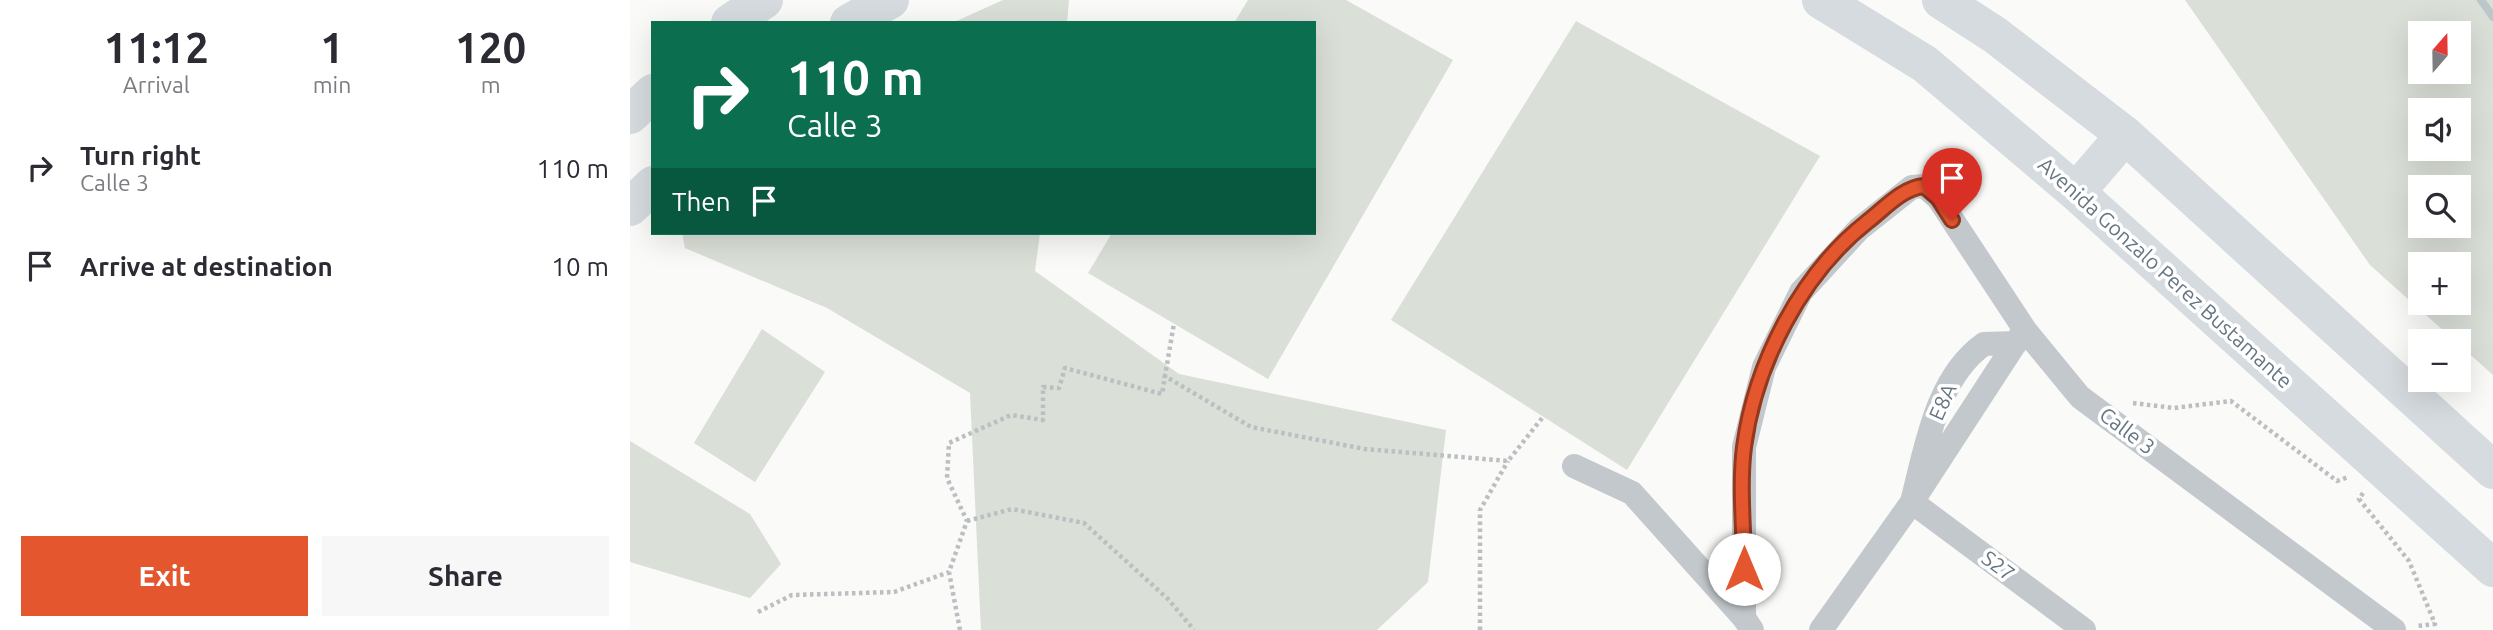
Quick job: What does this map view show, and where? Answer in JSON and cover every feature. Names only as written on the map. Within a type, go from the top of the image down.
[{"type":"main road","points":[[733,21],[764,0]]},
{"type":"main road","points":[[853,21],[890,0]]},
{"type":"main road","name":"Avenida Gonzalo Perez Bustamante","points":[[1821,0],[1925,64],[2076,192],[2493,568]]},
{"type":"main road","points":[[1941,0],[1996,35],[2124,135],[2493,470]]},
{"type":"main road","points":[[630,115],[651,95]]},
{"type":"main road","points":[[2076,192],[2124,135]]},
{"type":"main road","points":[[630,207],[651,188]]},
{"type":"street","name":"Calle 3","points":[[1748,624],[1744,447],[1765,366],[1801,292],[1859,229],[1912,187],[1924,186],[1938,198],[2020,337],[2080,397],[2394,630]]},
{"type":"street","name":"E8A","points":[[1821,630],[1912,502],[2020,337]]},
{"type":"street","name":"E8A","points":[[1912,502],[1930,431],[1960,365],[1984,344],[2020,337]]},
{"type":"street","points":[[1574,466],[1633,493],[1748,624]]},
{"type":"street","name":"S27","points":[[1912,502],[2084,630]]},
{"type":"path","points":[[960,630],[949,572],[967,521],[947,478],[949,443],[1011,415],[1043,419],[1043,387],[1059,388],[1065,368],[1162,394],[1163,375],[1174,323]]},
{"type":"path","points":[[1163,375],[1251,427],[1364,449],[1508,461]]},
{"type":"path","points":[[2080,397],[2174,408],[2231,401],[2337,481],[2378,465]]},
{"type":"path","points":[[1479,630],[1480,510],[1508,461],[1543,417]]},
{"type":"path","points":[[2378,465],[2359,499],[2409,561],[2435,624],[2394,630]]},
{"type":"path","points":[[967,521],[1012,509],[1084,523],[1168,598],[1194,630]]},
{"type":"path","points":[[758,612],[792,595],[894,592],[949,572]]},
{"type":"shaded area","points":[[1003,0],[1069,0],[1067,21],[956,21]]},
{"type":"shaded area","points":[[1248,0],[1346,0],[1453,60],[1268,379],[1088,273],[1111,235],[1316,235],[1316,21],[1235,21]]},
{"type":"shaded area","points":[[2185,0],[2493,0],[2493,375],[2471,355],[2471,329],[2442,329],[2426,315],[2471,315],[2471,252],[2408,252],[2408,299],[2370,265]]},
{"type":"shaded area","points":[[1576,21],[1820,156],[1627,470],[1391,320]]},
{"type":"shaded area","points":[[682,235],[1040,235],[1035,271],[1179,374],[1446,430],[1428,582],[1377,630],[981,630],[970,393],[827,308],[685,248]]},
{"type":"shaded area","points":[[762,329],[825,372],[755,482],[694,443]]},
{"type":"shaded area","points":[[630,441],[750,514],[781,564],[750,598],[630,562]]},
{"type":"waterway","points":[[2481,0],[2493,17]]},
{"type":"route","points":[[1744,569],[1744,447],[1765,366],[1801,292],[1859,229],[1912,187],[1924,186],[1938,198],[1952,220]]}]
